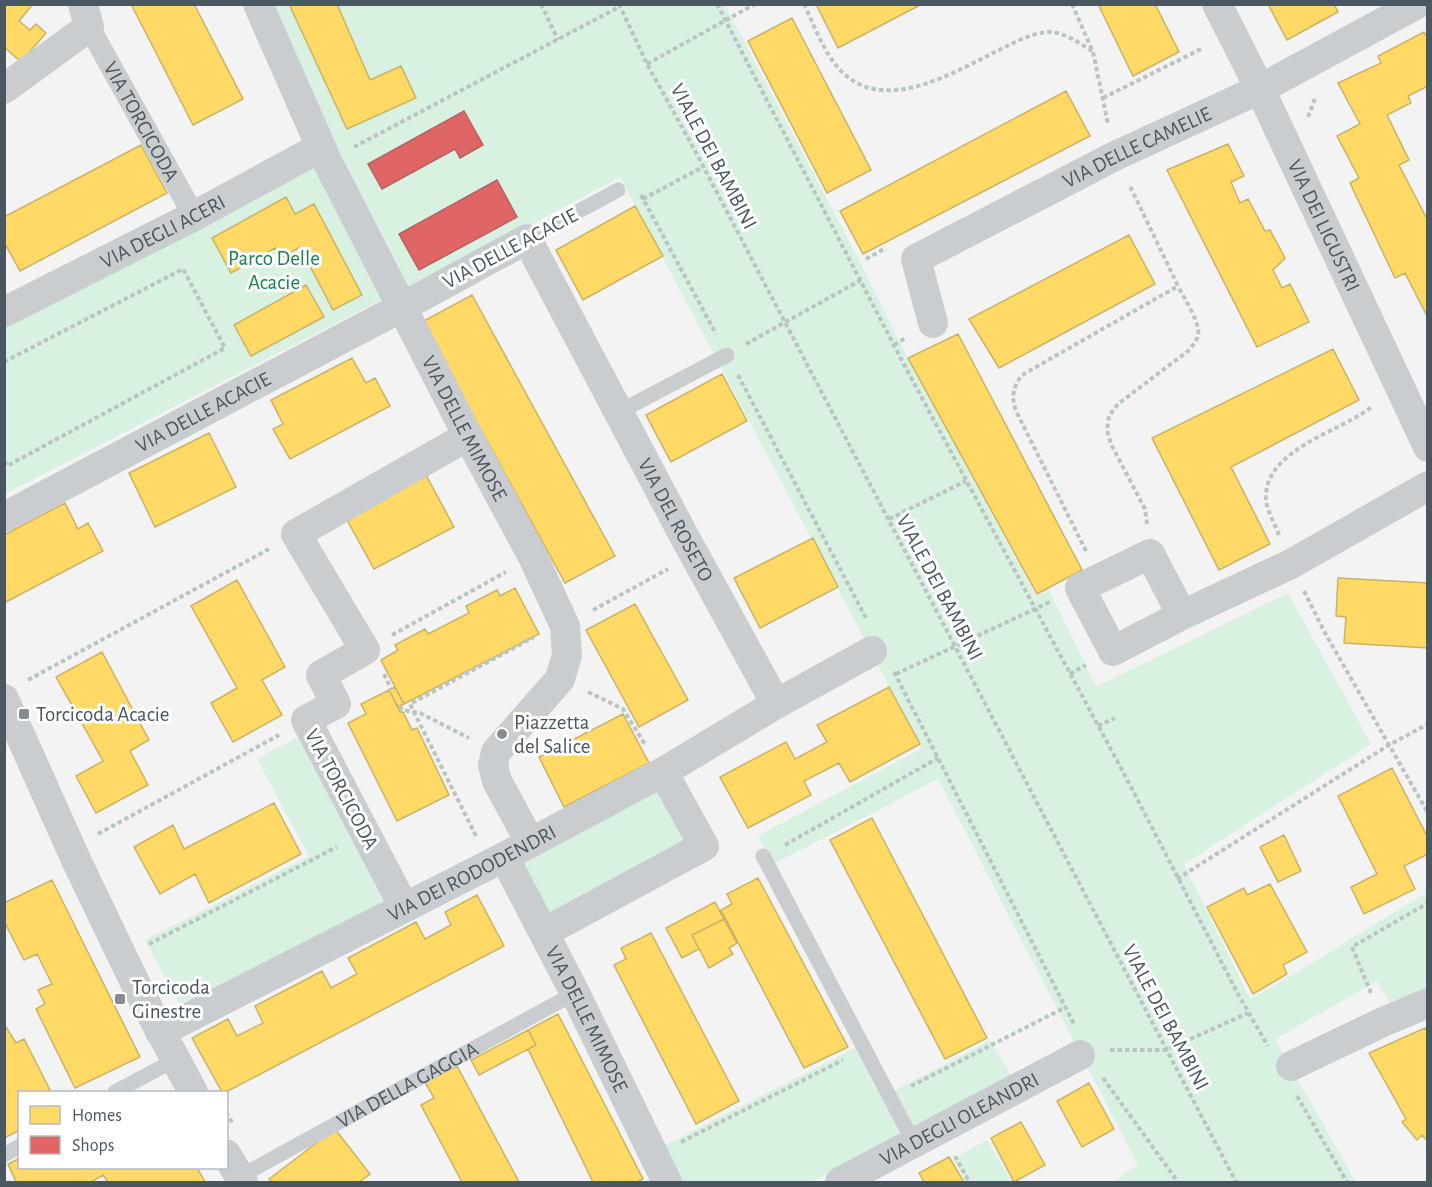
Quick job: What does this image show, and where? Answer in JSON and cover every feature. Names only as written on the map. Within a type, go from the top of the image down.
[{"type":"street","name":"VIA DELLE MIMOSE","points":[[258,4],[324,154],[533,557],[565,626],[567,656],[560,678],[496,752]]},
{"type":"street","name":"VIA DEI LIGUSTRI","points":[[1218,4],[1428,447]]},
{"type":"street","name":"VIA DELLE CAMELIE","points":[[933,323],[916,259],[1115,156],[1260,89],[1417,4]]},
{"type":"street","name":"VIA TORCICODA","points":[[4,89],[86,16],[194,216]]},
{"type":"street","name":"VIA DEGLI ACERI","points":[[4,312],[194,216],[324,154]]},
{"type":"street","name":"VIA DELLE ACACIE","points":[[4,517],[402,307],[527,238]]},
{"type":"street","name":"VIA DEL ROSETO","points":[[527,238],[776,704]]},
{"type":"street","points":[[365,650],[296,534],[468,435]]},
{"type":"street","points":[[1182,615],[1150,554],[1090,583],[1113,651],[1182,615],[1291,564],[1428,486]]},
{"type":"street","points":[[776,704],[878,647]]},
{"type":"street","name":"VIA TORCICODA","points":[[365,650],[321,675],[336,704],[306,720],[404,907]]},
{"type":"street","points":[[15,690],[77,862],[160,1032],[192,1091]]},
{"type":"street","name":"VIA DEI RODODENDRI","points":[[160,1032],[504,857],[663,772],[776,704]]},
{"type":"street","points":[[496,752],[493,765],[497,781],[530,842]]},
{"type":"street","points":[[544,932],[704,846],[663,772]]},
{"type":"street","name":"VIA DELLE MIMOSE","points":[[504,857],[575,993],[667,1182]]},
{"type":"street","points":[[1286,1069],[1428,1003]]},
{"type":"street","name":"VIA DEGLI OLEANDRI","points":[[840,1182],[1086,1046]]},
{"type":"lane","name":"VIA DELLE ACACIE","points":[[527,238],[618,190]]},
{"type":"lane","points":[[619,412],[727,355]]},
{"type":"lane","points":[[763,856],[914,1143]]},
{"type":"lane","name":"VIA DELLA GAGGIA","points":[[236,1171],[575,993]]},
{"type":"lane","points":[[117,1091],[175,1060]]},
{"type":"lane","points":[[4,1155],[18,1147]]},
{"type":"path","points":[[541,4],[558,40]]},
{"type":"path","points":[[717,4],[966,481],[1248,1012],[1286,1069],[1347,1182]]},
{"type":"path","points":[[647,64],[755,4]]},
{"type":"path","points":[[804,4],[831,58],[848,78],[868,89],[890,91],[923,85],[1025,37],[1048,32],[1070,37],[1093,52]]},
{"type":"path","points":[[1072,4],[1093,52],[1115,156],[1197,323],[1199,333],[1188,351],[1118,404],[1110,416],[1107,430],[1111,444],[1145,509],[1150,554]]},
{"type":"path","points":[[324,154],[558,40],[619,6]]},
{"type":"path","name":"VIALE DEI BAMBINI","points":[[619,6],[647,64],[1236,1182]]},
{"type":"path","points":[[1103,98],[1206,47]]},
{"type":"path","points":[[1307,118],[1319,89]]},
{"type":"path","points":[[643,199],[703,167]]},
{"type":"path","points":[[638,190],[727,355],[878,647],[896,674],[1086,1046],[1166,1050],[1248,1012]]},
{"type":"path","points":[[4,362],[183,269],[225,348],[8,466],[4,460]]},
{"type":"path","points":[[727,355],[861,280]]},
{"type":"path","points":[[896,674],[1090,583],[1016,411],[1013,393],[1015,384],[1022,375],[1178,286]]},
{"type":"path","points":[[1390,368],[1386,387],[1375,405],[1294,452],[1281,462],[1271,474],[1266,502],[1291,564],[1325,633],[1428,813]]},
{"type":"path","points":[[889,520],[966,481]]},
{"type":"path","points":[[15,690],[296,534]]},
{"type":"path","points":[[565,626],[694,554]]},
{"type":"path","points":[[365,650],[533,557]]},
{"type":"path","points":[[560,678],[623,709],[663,772]]},
{"type":"path","points":[[400,706],[402,710],[420,713],[496,752]]},
{"type":"path","points":[[1098,726],[1115,718]]},
{"type":"path","points":[[89,839],[306,720]]},
{"type":"path","points":[[1177,879],[1389,745],[1428,724]]},
{"type":"path","points":[[763,856],[938,758]]},
{"type":"path","points":[[143,947],[365,832]]},
{"type":"path","points":[[1383,1022],[1352,947],[1428,903]]},
{"type":"path","points":[[890,1097],[1066,1007]]},
{"type":"path","points":[[653,1156],[864,1049]]},
{"type":"path","points":[[1101,1076],[1178,1182]]},
{"type":"green space","points":[[274,5],[725,5],[857,256],[906,355],[1036,596],[1049,590],[1096,687],[1288,593],[1371,744],[1184,864],[1250,999],[1427,893],[1427,989],[1393,1008],[1377,981],[1275,1039],[1356,1182],[1112,1182],[1138,1165],[938,779],[774,864],[758,836],[922,748],[620,177],[401,295]]},
{"type":"green space","name":"Parco Delle Acacie","points":[[316,164],[385,298],[5,494],[5,326]]},
{"type":"green space","points":[[300,736],[389,902],[180,1004],[145,940],[309,856],[257,759]]},
{"type":"green space","points":[[659,783],[693,843],[549,922],[517,861]]},
{"type":"green space","points":[[990,1040],[1011,1076],[812,1182],[676,1182],[659,1148],[867,1042],[894,1091]]},
{"type":"green space","points":[[987,1140],[1012,1182],[967,1182],[953,1159]]},
{"type":"building: Homes","points":[[4,4],[33,4],[19,21],[30,30],[36,24],[46,33],[21,62],[4,47]]},
{"type":"building: Homes","points":[[131,4],[194,4],[243,99],[193,125]]},
{"type":"building: Homes","points":[[289,4],[337,4],[370,80],[401,66],[416,98],[347,129]]},
{"type":"building: Homes","points":[[816,4],[922,4],[838,48]]},
{"type":"building: Homes","points":[[1098,4],[1155,4],[1179,52],[1133,76]]},
{"type":"building: Homes","points":[[1268,4],[1334,4],[1338,12],[1287,40]]},
{"type":"building: Homes","points":[[792,18],[871,170],[827,193],[748,41]]},
{"type":"building: Homes","points":[[1424,32],[1428,39],[1428,86],[1408,96],[1411,103],[1387,115],[1409,160],[1399,165],[1428,221],[1427,316],[1405,273],[1395,278],[1350,183],[1359,178],[1337,136],[1360,124],[1338,83],[1381,63],[1378,56]]},
{"type":"building: Homes","points":[[1066,91],[1090,136],[863,254],[840,211]]},
{"type":"building: Homes","points":[[1228,144],[1244,176],[1231,182],[1240,203],[1248,199],[1265,231],[1270,230],[1285,258],[1273,270],[1282,288],[1290,284],[1309,322],[1257,347],[1167,170]]},
{"type":"building: Homes","points":[[141,145],[167,193],[20,271],[4,242],[4,217]]},
{"type":"building: Homes","points":[[286,197],[295,214],[314,204],[362,295],[333,310],[300,247],[281,258],[275,248],[231,273],[212,238]]},
{"type":"building: Homes","points":[[635,206],[663,256],[583,300],[556,250]]},
{"type":"building: Homes","points":[[1129,235],[1155,284],[999,368],[969,319]]},
{"type":"building: Homes","points":[[306,285],[324,317],[251,356],[234,325]]},
{"type":"building: Homes","points":[[472,295],[615,556],[565,583],[422,322]]},
{"type":"building: Homes","points":[[958,334],[1082,570],[1037,594],[908,358]]},
{"type":"building: Homes","points":[[1333,349],[1359,400],[1231,467],[1270,544],[1219,570],[1152,438]]},
{"type":"building: Homes","points":[[352,358],[366,383],[375,378],[390,406],[290,459],[273,429],[283,424],[271,400]]},
{"type":"building: Homes","points":[[722,374],[747,421],[671,462],[646,415]]},
{"type":"building: Homes","points":[[209,433],[236,487],[155,527],[129,473]]},
{"type":"building: Homes","points":[[426,475],[454,527],[374,569],[346,518]]},
{"type":"building: Homes","points":[[65,503],[78,529],[88,523],[103,551],[4,603],[4,535]]},
{"type":"building: Homes","points":[[813,538],[838,587],[760,628],[734,578]]},
{"type":"building: Homes","points":[[1338,578],[1428,583],[1428,648],[1344,643],[1346,617],[1336,616]]},
{"type":"building: Homes","points":[[237,580],[285,667],[262,680],[282,715],[233,742],[211,703],[237,688],[191,606]]},
{"type":"building: Homes","points":[[515,588],[539,634],[404,704],[381,660],[398,650],[395,645],[425,629],[428,634],[469,613],[466,606],[497,590],[500,596]]},
{"type":"building: Homes","points":[[635,604],[688,700],[639,727],[586,630]]},
{"type":"building: Homes","points":[[102,652],[149,740],[130,751],[148,785],[96,813],[76,776],[103,761],[56,677]]},
{"type":"building: Homes","points":[[395,687],[404,704],[398,707],[389,690]]},
{"type":"building: Homes","points":[[889,687],[920,744],[850,782],[839,763],[804,781],[811,795],[748,828],[720,777],[786,742],[795,759],[827,742],[817,725]]},
{"type":"building: Homes","points":[[389,690],[412,730],[417,728],[449,795],[397,821],[348,723],[366,714],[361,704]]},
{"type":"building: Homes","points":[[623,714],[649,763],[564,807],[539,757]]},
{"type":"building: Homes","points":[[1392,768],[1428,838],[1428,854],[1404,866],[1415,889],[1364,914],[1351,887],[1377,874],[1338,796]]},
{"type":"building: Homes","points":[[274,803],[301,854],[209,903],[195,874],[160,894],[134,847],[173,825],[184,849]]},
{"type":"building: Homes","points":[[872,818],[987,1038],[945,1059],[830,840]]},
{"type":"building: Homes","points":[[1284,835],[1301,871],[1278,882],[1260,847]]},
{"type":"building: Homes","points":[[758,878],[848,1047],[804,1068],[721,910],[732,904],[727,894]]},
{"type":"building: Homes","points":[[52,880],[140,1057],[75,1088],[36,1009],[45,1004],[38,990],[52,984],[37,954],[24,960],[4,921],[4,903]]},
{"type":"building: Homes","points":[[1270,884],[1307,952],[1283,965],[1287,974],[1253,994],[1207,907],[1244,888],[1247,895]]},
{"type":"building: Homes","points":[[477,895],[504,946],[228,1091],[221,1091],[192,1038],[228,1019],[237,1036],[263,1023],[255,1006],[322,971],[331,988],[357,974],[348,958],[416,922],[425,939],[451,925],[445,912]]},
{"type":"building: Homes","points":[[715,902],[724,919],[692,935],[699,949],[682,958],[666,928]]},
{"type":"building: Homes","points":[[724,919],[737,943],[729,948],[733,954],[709,968],[692,935]]},
{"type":"building: Homes","points":[[651,933],[739,1101],[696,1124],[614,965],[626,959],[621,948]]},
{"type":"building: Homes","points":[[558,1014],[643,1179],[636,1182],[593,1182],[528,1049],[536,1045],[528,1030]]},
{"type":"building: Homes","points":[[4,1024],[16,1043],[24,1039],[50,1091],[18,1091],[18,1131],[4,1138]]},
{"type":"building: Homes","points":[[1425,1028],[1428,1033],[1428,1142],[1422,1135],[1417,1140],[1402,1122],[1406,1119],[1369,1053]]},
{"type":"building: Homes","points":[[528,1030],[536,1045],[479,1075],[471,1060]]},
{"type":"building: Homes","points":[[457,1066],[519,1182],[462,1182],[421,1105],[434,1098],[425,1082]]},
{"type":"building: Homes","points":[[1089,1083],[1114,1129],[1082,1147],[1057,1101]]},
{"type":"building: Homes","points":[[1021,1122],[1045,1165],[1014,1182],[991,1138]]},
{"type":"building: Homes","points":[[335,1129],[370,1174],[359,1182],[272,1182],[269,1179]]},
{"type":"building: Homes","points":[[949,1157],[964,1182],[924,1182],[919,1173]]},
{"type":"building: Homes","points":[[18,1159],[18,1169],[198,1169],[205,1182],[108,1182],[103,1175],[91,1182],[16,1182],[8,1164]]},
{"type":"building: Shops","points":[[464,111],[483,145],[460,158],[455,149],[382,189],[368,164]]},
{"type":"building: Shops","points":[[497,180],[517,217],[419,270],[399,234]]},
{"type":"place","name":"Torcicoda Acacie","points":[[24,714]]},
{"type":"place","name":"Piazzetta del Salice","points":[[502,734]]},
{"type":"place","name":"Torcicoda Ginestre","points":[[120,999]]}]
